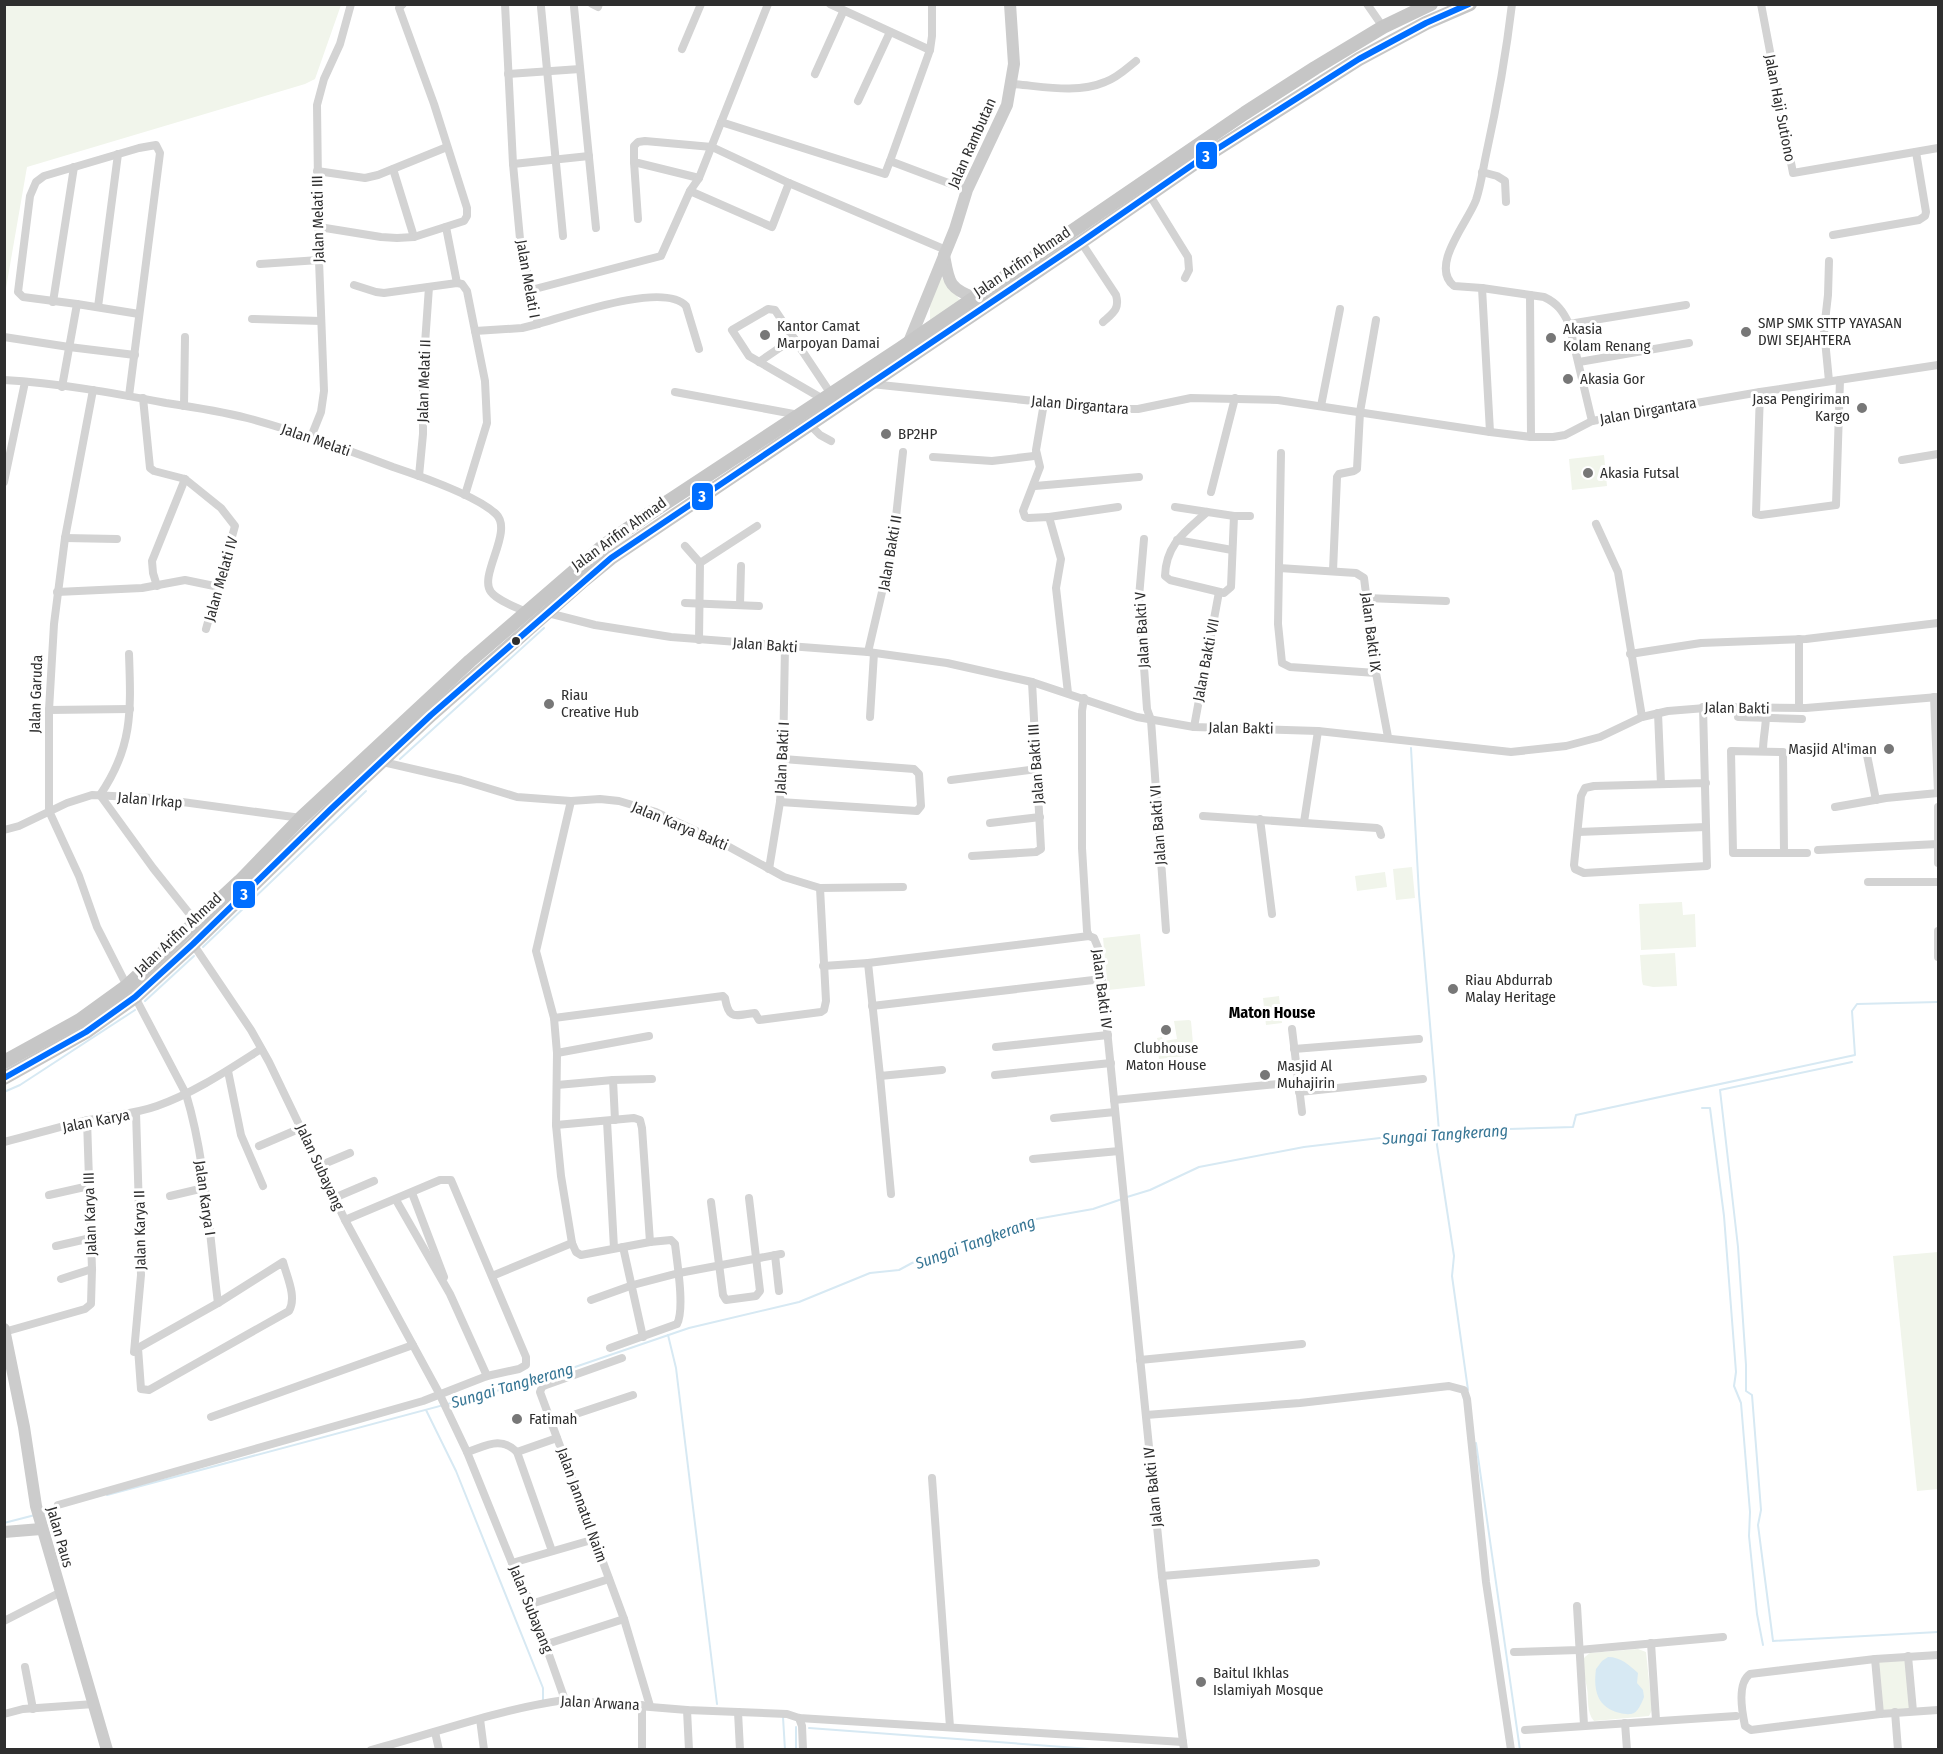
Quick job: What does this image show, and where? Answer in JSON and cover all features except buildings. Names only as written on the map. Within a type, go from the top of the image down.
[{"type":"main road","name":"Jalan Rambutan","points":[[909,342],[955,229],[967,190],[1007,105],[1014,64],[1010,4]]},
{"type":"main road","name":"Jalan Arifin Ahmad","points":[[804,420],[827,396],[1194,155],[1315,68],[1383,27],[1431,4]]},
{"type":"main road","name":"Jalan Arifin Ahmad","points":[[4,1078],[78,1037],[131,991],[193,944],[470,661],[602,547],[733,467],[804,420],[871,384],[1149,194],[1194,155],[1359,59],[1426,23],[1470,4]]},
{"type":"main road","points":[[945,252],[951,286],[975,298]]},
{"type":"main road","name":"Jalan Arifin Ahmad","points":[[4,1062],[131,991],[196,922],[301,818],[327,805],[383,762],[431,715],[584,580],[733,467]]},
{"type":"main road","name":"Jalan Paus","points":[[5,1331],[41,1527],[107,1749]]},
{"type":"main road","points":[[4,1532],[41,1527]]},
{"type":"street","name":"Jalan Melati III","points":[[311,438],[323,405],[316,105],[324,80],[338,50],[351,4]]},
{"type":"street","name":"Jalan Melati I","points":[[475,331],[522,328],[538,324],[520,239],[513,165],[505,4]]},
{"type":"street","points":[[592,4],[598,7],[599,4]]},
{"type":"street","points":[[681,49],[700,4]]},
{"type":"street","points":[[531,290],[661,256],[690,191],[699,178],[768,4]]},
{"type":"street","points":[[830,4],[843,12],[930,50]]},
{"type":"street","points":[[721,122],[885,174],[930,50],[932,4]]},
{"type":"street","points":[[1367,4],[1383,27]]},
{"type":"street","points":[[1512,4],[1506,51],[1477,198],[1469,218],[1448,252],[1445,267],[1451,285],[1458,288],[1482,288],[1544,297],[1563,311],[1569,324],[1592,421]]},
{"type":"street","name":"Jalan Haji Sutiono","points":[[1761,4],[1793,173],[1938,148]]},
{"type":"street","points":[[319,227],[381,237],[414,237],[465,221],[468,214],[434,104],[399,6]]},
{"type":"street","points":[[541,7],[563,236]]},
{"type":"street","points":[[574,7],[596,228]]},
{"type":"street","points":[[815,74],[843,12]]},
{"type":"street","points":[[858,100],[890,32]]},
{"type":"street","points":[[1012,84],[1077,88],[1091,86],[1118,76],[1136,61]]},
{"type":"street","points":[[508,74],[580,69]]},
{"type":"street","points":[[638,219],[633,148],[636,144],[641,141],[712,147],[945,252]]},
{"type":"street","points":[[129,396],[160,150],[156,145],[40,178],[33,186],[30,196],[18,292],[23,297],[139,314]]},
{"type":"street","points":[[317,171],[359,178],[378,175],[447,147]]},
{"type":"street","points":[[1833,235],[1919,220],[1925,216],[1916,152]]},
{"type":"street","points":[[98,307],[118,154]]},
{"type":"street","points":[[513,165],[589,156]]},
{"type":"street","points":[[890,161],[967,190]]},
{"type":"street","points":[[634,162],[699,178]]},
{"type":"street","points":[[53,302],[74,167]]},
{"type":"street","points":[[393,169],[414,237]]},
{"type":"street","points":[[1482,172],[1505,181],[1506,202]]},
{"type":"street","points":[[690,191],[772,226],[789,183]]},
{"type":"street","points":[[1149,194],[1188,257],[1189,270],[1185,278]]},
{"type":"street","points":[[446,227],[457,283]]},
{"type":"street","points":[[1081,242],[1116,295],[1118,305],[1116,311],[1103,322]]},
{"type":"street","points":[[260,264],[319,260]]},
{"type":"street","points":[[1829,261],[1824,330],[1829,381]]},
{"type":"street","points":[[354,285],[384,293],[457,283],[464,285],[485,381],[487,417],[481,449],[465,495]]},
{"type":"street","name":"Jalan Melati II","points":[[419,476],[429,286]]},
{"type":"street","points":[[1482,288],[1490,432]]},
{"type":"street","points":[[1530,295],[1531,437]]},
{"type":"street","points":[[538,324],[631,299],[666,298],[682,302],[686,306],[699,349]]},
{"type":"street","points":[[62,387],[77,304]]},
{"type":"street","points":[[1569,324],[1686,305]]},
{"type":"street","points":[[768,309],[775,310],[827,396],[749,356],[732,330],[768,309]]},
{"type":"street","points":[[1321,406],[1340,309]]},
{"type":"street","points":[[252,319],[321,321]]},
{"type":"street","points":[[1333,571],[1337,477],[1341,473],[1356,471],[1357,467],[1360,412],[1376,320]]},
{"type":"street","points":[[4,337],[135,355]]},
{"type":"street","points":[[183,406],[185,337]]},
{"type":"street","points":[[759,362],[794,338]]},
{"type":"street","points":[[1579,362],[1689,343]]},
{"type":"street","name":"Jalan Dirgantara","points":[[871,384],[1123,410],[1148,408],[1191,398],[1278,400],[1531,437],[1565,435],[1592,421],[1938,365]]},
{"type":"street","name":"Jalan Melati","points":[[4,380],[93,390],[244,417],[419,476],[465,495],[496,513],[501,524],[501,534],[488,580],[490,590],[526,612]]},
{"type":"street","points":[[1760,392],[1756,514],[1836,505],[1840,380]]},
{"type":"street","points":[[4,482],[25,382]]},
{"type":"street","name":"Jalan Garuda","points":[[93,390],[57,592],[49,710],[49,811],[79,876],[97,927],[131,991]]},
{"type":"street","points":[[675,392],[804,420],[820,435],[831,441]]},
{"type":"street","name":"Jalan Melati IV","points":[[143,398],[149,466],[154,471],[185,479],[221,508],[235,525],[235,532],[206,630]]},
{"type":"street","points":[[1211,492],[1236,398]]},
{"type":"street","points":[[1044,403],[1036,453],[1040,467],[1035,486],[1026,503],[1024,515],[1030,518],[1049,517],[1118,507]]},
{"type":"street","name":"Jalan Bakti II","points":[[870,717],[871,653],[893,545],[903,452]]},
{"type":"street","points":[[933,457],[992,461],[1034,456],[1036,453]]},
{"type":"street","points":[[1281,453],[1278,624],[1280,659],[1283,664],[1290,667],[1376,673]]},
{"type":"street","points":[[1902,460],[1938,454]]},
{"type":"street","points":[[1035,486],[1139,477]]},
{"type":"street","points":[[158,586],[152,568],[153,557],[185,479]]},
{"type":"street","points":[[1174,507],[1234,516],[1250,516]]},
{"type":"street","points":[[1207,512],[1177,540],[1168,555],[1166,577],[1219,592],[1227,592],[1232,586],[1234,516]]},
{"type":"street","points":[[1049,517],[1061,560],[1056,588],[1068,693]]},
{"type":"street","points":[[1596,524],[1618,572],[1642,717]]},
{"type":"street","points":[[700,563],[757,526]]},
{"type":"street","points":[[65,538],[117,539]]},
{"type":"street","name":"Jalan Bakti V","points":[[1144,539],[1139,597],[1147,709],[1151,720]]},
{"type":"street","points":[[1177,540],[1232,550]]},
{"type":"street","points":[[685,546],[700,563],[699,640]]},
{"type":"street","points":[[740,605],[741,566]]},
{"type":"street","name":"Jalan Bakti IX","points":[[1279,568],[1356,573],[1365,579],[1376,673],[1388,737]]},
{"type":"street","points":[[57,592],[124,590],[185,580],[219,587]]},
{"type":"street","name":"Jalan Bakti VII","points":[[1194,727],[1219,592]]},
{"type":"street","points":[[1366,598],[1446,601]]},
{"type":"street","points":[[685,603],[759,606]]},
{"type":"street","name":"Jalan Bakti","points":[[548,613],[595,625],[699,640],[871,653],[972,667],[1032,682],[1137,717],[1194,727],[1318,731],[1511,752],[1566,746],[1600,737],[1642,717],[1702,707],[1851,706],[1936,697]]},
{"type":"street","points":[[1630,654],[1710,642],[1799,639],[1938,623]]},
{"type":"street","points":[[1799,639],[1799,708]]},
{"type":"street","name":"Jalan Bakti I","points":[[769,869],[780,802],[785,646]]},
{"type":"street","points":[[129,654],[128,733],[115,772],[100,795],[196,922]]},
{"type":"street","name":"Jalan Bakti III","points":[[972,856],[1040,850],[1032,682]]},
{"type":"street","points":[[1835,807],[1938,792],[1936,697]]},
{"type":"street","name":"Jalan Bakti IV","points":[[1084,698],[1082,711],[1082,848],[1087,931],[1098,946],[1102,979],[1162,1576],[1184,1745]]},
{"type":"street","points":[[1702,707],[1706,783],[1707,866],[1578,872],[1574,865],[1581,796],[1585,788],[1706,783]]},
{"type":"street","points":[[1766,751],[1767,708]]},
{"type":"street","points":[[49,710],[130,709]]},
{"type":"street","points":[[1658,713],[1661,784]]},
{"type":"street","points":[[1738,717],[1766,721],[1802,719]]},
{"type":"street","name":"Jalan Bakti VI","points":[[1151,720],[1166,930]]},
{"type":"street","points":[[1304,822],[1318,731]]},
{"type":"street","points":[[1784,853],[1783,752],[1731,750],[1733,853],[1784,853],[1807,853]]},
{"type":"street","points":[[1866,750],[1876,800]]},
{"type":"street","points":[[780,802],[917,811],[921,807],[919,774],[914,769],[783,759]]},
{"type":"street","name":"Jalan Karya Bakti","points":[[383,762],[461,780],[517,797],[571,801],[600,799],[619,801],[656,812],[722,843],[784,877],[820,888],[903,887]]},
{"type":"street","points":[[951,780],[1037,769]]},
{"type":"street","name":"Jalan Irkap","points":[[4,830],[19,826],[86,796],[100,795],[153,798],[301,818]]},
{"type":"street","points":[[571,801],[536,951],[554,1018],[557,1053],[556,1125],[561,1176],[572,1243],[576,1252],[581,1255],[669,1240],[675,1242],[678,1273],[680,1306],[678,1322],[674,1326],[610,1348]]},
{"type":"street","points":[[1938,807],[1938,863]]},
{"type":"street","points":[[1203,816],[1377,828],[1381,835]]},
{"type":"street","points":[[990,823],[1040,817]]},
{"type":"street","points":[[1260,819],[1272,914]]},
{"type":"street","points":[[1578,832],[1706,827]]},
{"type":"street","points":[[1818,850],[1938,844]]},
{"type":"street","points":[[1868,882],[1938,882]]},
{"type":"street","points":[[554,1018],[721,996],[725,998],[727,1011],[730,1014],[735,1016],[755,1012],[759,1020],[823,1011],[826,1005],[820,888]]},
{"type":"street","points":[[1938,931],[1938,957]]},
{"type":"street","points":[[823,966],[868,963],[1089,936]]},
{"type":"street","name":"Jalan Subayang","points":[[193,944],[261,1048],[345,1220],[441,1397],[467,1452],[531,1604],[565,1700]]},
{"type":"street","points":[[868,963],[891,1194]]},
{"type":"street","points":[[873,1006],[1102,979]]},
{"type":"street","points":[[131,991],[186,1094]]},
{"type":"street","points":[[1292,1029],[1302,1112]]},
{"type":"street","points":[[996,1047],[1108,1035]]},
{"type":"street","points":[[557,1053],[649,1036]]},
{"type":"street","points":[[1294,1050],[1419,1039]]},
{"type":"street","name":"Jalan Karya","points":[[4,1142],[87,1120],[136,1112],[186,1094],[228,1071],[261,1048]]},
{"type":"street","points":[[995,1075],[1111,1064]]},
{"type":"street","points":[[880,1076],[942,1070]]},
{"type":"street","points":[[228,1071],[241,1135],[263,1186]]},
{"type":"street","points":[[557,1085],[652,1079]]},
{"type":"street","points":[[1114,1100],[1423,1079]]},
{"type":"street","points":[[613,1080],[611,1120],[614,1248]]},
{"type":"street","name":"Jalan Karya I","points":[[186,1094],[196,1132],[218,1302]]},
{"type":"street","name":"Jalan Karya II","points":[[135,1386],[134,1346],[141,1275],[136,1112]]},
{"type":"street","points":[[1054,1118],[1115,1112]]},
{"type":"street","points":[[556,1125],[636,1118],[642,1124],[650,1242]]},
{"type":"street","name":"Jalan Karya III","points":[[5,1331],[89,1307],[92,1269],[87,1120]]},
{"type":"street","points":[[260,1146],[301,1128]]},
{"type":"street","points":[[1033,1159],[1119,1151]]},
{"type":"street","points":[[319,1166],[350,1153]]},
{"type":"street","points":[[58,1504],[441,1397],[487,1376],[522,1368],[527,1361],[453,1183],[449,1179],[442,1179],[345,1220]]},
{"type":"street","points":[[334,1198],[375,1181]]},
{"type":"street","points":[[49,1195],[89,1186]]},
{"type":"street","points":[[170,1196],[204,1188]]},
{"type":"street","points":[[412,1193],[450,1294]]},
{"type":"street","points":[[711,1202],[724,1298],[756,1296],[760,1291],[749,1198]]},
{"type":"street","points":[[396,1200],[450,1294],[487,1376]]},
{"type":"street","points":[[56,1246],[91,1238]]},
{"type":"street","points":[[492,1276],[572,1243]]},
{"type":"street","points":[[623,1247],[643,1337]]},
{"type":"street","points":[[591,1300],[633,1285],[678,1273],[778,1255],[779,1291]]},
{"type":"street","points":[[283,1262],[292,1296],[289,1311],[149,1390],[141,1389],[138,1348],[218,1302],[283,1262]]},
{"type":"street","points":[[61,1279],[92,1269]]},
{"type":"street","points":[[1140,1360],[1302,1344]]},
{"type":"street","points":[[211,1417],[413,1345]]},
{"type":"street","name":"Jalan Jannatul Naim","points":[[622,1358],[542,1387],[540,1395],[624,1619],[646,1705],[642,1749]]},
{"type":"street","points":[[1146,1415],[1300,1403],[1449,1386],[1464,1390],[1467,1399],[1486,1582],[1511,1749]]},
{"type":"street","points":[[552,1422],[633,1395]]},
{"type":"street","points":[[517,1452],[557,1438]]},
{"type":"street","points":[[467,1452],[501,1442],[508,1444],[517,1452],[552,1551]]},
{"type":"street","points":[[932,1478],[950,1727]]},
{"type":"street","points":[[512,1563],[595,1539]]},
{"type":"street","points":[[1162,1576],[1316,1563]]},
{"type":"street","points":[[531,1604],[609,1579]]},
{"type":"street","points":[[4,1621],[61,1592]]},
{"type":"street","points":[[1576,1606],[1584,1725]]},
{"type":"street","points":[[547,1644],[624,1619]]},
{"type":"street","points":[[1514,1653],[1579,1650],[1723,1637]]},
{"type":"street","points":[[1651,1643],[1656,1720]]},
{"type":"street","points":[[1938,1655],[1875,1659],[1750,1674],[1742,1685],[1745,1726],[1751,1730],[1895,1712],[1938,1710]]},
{"type":"street","points":[[1908,1656],[1913,1711]]},
{"type":"street","points":[[1875,1659],[1880,1714]]},
{"type":"street","points":[[25,1667],[33,1709]]},
{"type":"street","name":"Jalan Arwana","points":[[371,1749],[397,1746],[480,1719],[546,1702],[565,1700],[687,1710],[787,1714],[799,1718],[1184,1745]]},
{"type":"street","points":[[4,1714],[23,1709],[94,1704]]},
{"type":"street","points":[[687,1710],[689,1749]]},
{"type":"street","points":[[738,1712],[740,1749]]},
{"type":"street","points":[[1895,1712],[1898,1749]]},
{"type":"street","points":[[1525,1730],[1736,1716]]},
{"type":"street","points":[[799,1718],[802,1726],[803,1749]]},
{"type":"street","points":[[480,1719],[484,1749]]},
{"type":"street","points":[[1625,1723],[1627,1749]]},
{"type":"street","points":[[435,1732],[439,1749]]},
{"type":"street","points":[[634,1749],[642,1749]]},
{"type":"shaded area","points":[[4,5],[341,5],[315,79],[305,84],[27,167],[5,294]]},
{"type":"shaded area","points":[[941,277],[960,300],[930,324],[930,302]]},
{"type":"shaded area","name":"Akasia Futsal","points":[[1604,455],[1607,486],[1572,490],[1569,459]]},
{"type":"shaded area","points":[[1412,867],[1415,898],[1396,900],[1393,869]]},
{"type":"shaded area","points":[[1385,872],[1387,887],[1357,891],[1355,876]]},
{"type":"shaded area","points":[[1682,902],[1683,915],[1695,914],[1696,947],[1641,950],[1639,904]]},
{"type":"shaded area","points":[[1140,934],[1145,986],[1108,990],[1103,938]]},
{"type":"shaded area","points":[[1675,953],[1677,986],[1643,985],[1640,955]]},
{"type":"shaded area","points":[[1279,996],[1282,1023],[1266,1025],[1263,998]]},
{"type":"shaded area","points":[[1174,1021],[1191,1021],[1194,1055],[1159,1059],[1157,1038],[1162,1037],[1163,1041],[1177,1039]]},
{"type":"shaded area","points":[[1938,1252],[1938,1489],[1917,1491],[1893,1256]]},
{"type":"shaded area","points":[[1638,1649],[1646,1652],[1652,1710],[1649,1716],[1594,1721],[1589,1710],[1582,1667],[1583,1659],[1590,1653]]},
{"type":"shaded area","points":[[1608,1657],[1621,1660],[1638,1673],[1637,1683],[1643,1690],[1644,1697],[1634,1713],[1625,1714],[1613,1711],[1602,1703],[1596,1691],[1596,1669]]},
{"type":"shaded area","points":[[1907,1658],[1910,1710],[1881,1711],[1876,1660]]},
{"type":"waterway","points":[[400,759],[544,628]]},
{"type":"waterway","points":[[1411,748],[1419,894],[1439,1131]]},
{"type":"waterway","points":[[203,947],[366,791]]},
{"type":"waterway","points":[[145,1001],[194,956]]},
{"type":"waterway","name":"Sungai Tangkerang","points":[[1127,1197],[1150,1190],[1199,1167],[1304,1147],[1439,1131],[1573,1127],[1576,1115],[1855,1055],[1852,1011],[1857,1004],[1938,1002]]},
{"type":"waterway","points":[[4,1092],[20,1085],[135,1010]]},
{"type":"waterway","points":[[1852,1062],[1720,1090],[1738,1247],[1746,1391],[1752,1395],[1761,1510],[1758,1525],[1773,1641],[1938,1632]]},
{"type":"waterway","points":[[1702,1108],[1710,1108],[1724,1216],[1736,1372],[1734,1386],[1741,1403],[1750,1512],[1749,1536],[1757,1614],[1763,1645]]},
{"type":"waterway","points":[[1435,1132],[1454,1256],[1452,1276],[1468,1390]]},
{"type":"waterway","name":"Sungai Tangkerang","points":[[107,1495],[537,1380],[689,1328],[799,1302],[870,1273],[899,1270],[912,1263],[1025,1221],[1093,1209],[1122,1199]]},
{"type":"waterway","points":[[668,1335],[676,1368],[717,1704]]},
{"type":"waterway","points":[[426,1410],[456,1471],[543,1688],[543,1701]]},
{"type":"waterway","points":[[1476,1443],[1520,1750]]},
{"type":"waterway","name":"Sungai Tangkerang","points":[[43,1513],[58,1509]]},
{"type":"waterway","name":"Sungai Tangkerang","points":[[4,1523],[35,1515]]},
{"type":"waterway","points":[[783,1717],[785,1750]]},
{"type":"waterway","points":[[796,1727],[796,1750]]},
{"type":"waterway","points":[[809,1728],[1104,1750]]},
{"type":"transit line","name":"3","points":[[4,1078],[86,1032],[135,997],[431,715],[611,558],[1198,161],[1359,59],[1426,23],[1469,4]]},
{"type":"place","name":"SMP SMK STTP YAYASAN DWI SEJAHTERA","points":[[1746,332]]},
{"type":"place","name":"Kantor Camat Marpoyan Damai","points":[[765,335]]},
{"type":"place","name":"Akasia Kolam Renang","points":[[1551,338]]},
{"type":"place","name":"Akasia Gor","points":[[1568,379]]},
{"type":"place","name":"Jasa Pengiriman Kargo","points":[[1862,408]]},
{"type":"place","name":"BP2HP","points":[[886,434]]},
{"type":"place","name":"Akasia Futsal","points":[[1588,473]]},
{"type":"place","name":"Riau Creative Hub","points":[[549,704]]},
{"type":"place","name":"Masjid Al'iman","points":[[1889,749]]},
{"type":"place","name":"Riau Abdurrab Malay Heritage","points":[[1453,989]]},
{"type":"place","name":"Clubhouse Maton House","points":[[1166,1030]]},
{"type":"place","name":"Masjid Al Muhajirin","points":[[1265,1075]]},
{"type":"place","name":"Fatimah","points":[[517,1419]]},
{"type":"place","name":"Baitul Ikhlas Islamiyah Mosque","points":[[1201,1682]]},
{"type":"district","name":"Maton House","points":[[1272,1012]]}]
